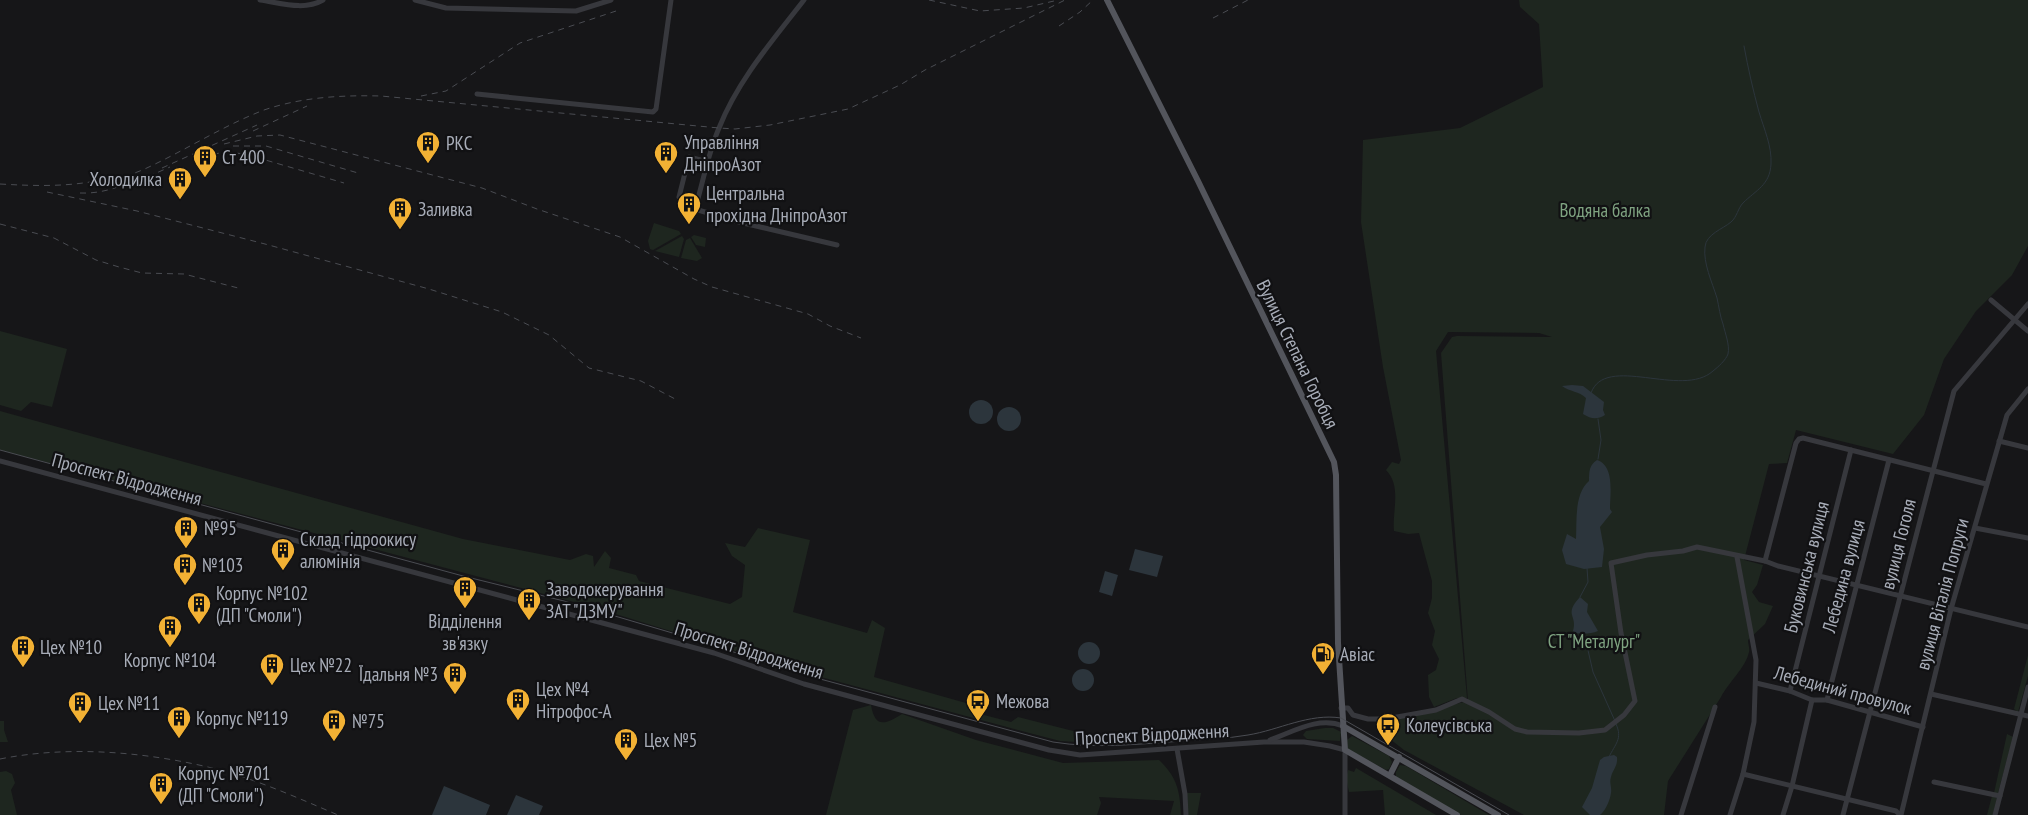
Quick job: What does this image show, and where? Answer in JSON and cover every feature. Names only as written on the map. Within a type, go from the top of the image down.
[{"type":"main road","name":"Вулиця Степана Горобця","points":[[1107,0],[1198,181],[1334,462],[1336,475],[1338,643],[1345,750]]},
{"type":"main road","name":"Проспект Відродження","points":[[1343,726],[1498,815]]},
{"type":"main road","name":"Проспект Відродження","points":[[1345,750],[1457,815]]},
{"type":"main road","points":[[1390,775],[1399,757]]},
{"type":"street","points":[[260,0],[300,7],[311,6],[323,0]]},
{"type":"street","points":[[415,0],[446,8],[576,11],[611,0]]},
{"type":"street","points":[[477,94],[653,112],[656,109],[671,0]]},
{"type":"street","points":[[804,0],[738,89],[718,128],[697,202],[698,210],[739,222],[837,245]]},
{"type":"street","points":[[697,202],[679,197],[689,157],[708,162]]},
{"type":"street","points":[[1991,300],[2028,331]]},
{"type":"street","name":"вулиця Гоголя","points":[[1843,815],[1954,390],[2028,304]]},
{"type":"street","name":"вулиця Віталія Попруги","points":[[1900,815],[1951,609],[2006,414],[2028,390]]},
{"type":"street","points":[[1765,561],[1796,443],[1799,439],[1803,438],[1986,484]]},
{"type":"street","points":[[1998,441],[2028,448]]},
{"type":"street","name":"Буковинська вулиця","points":[[1790,691],[1851,450]]},
{"type":"street","name":"Лебедина вулиця","points":[[1827,700],[1889,460]]},
{"type":"street","name":"Проспект Відродження","points":[[0,461],[714,653],[804,684],[1049,750],[1080,755],[1264,742],[1304,742],[1345,750]]},
{"type":"street","points":[[1975,528],[2028,538]]},
{"type":"street","points":[[1342,716],[1354,715],[1386,719],[1436,710],[1462,699],[1519,730],[1547,733],[1602,732],[1624,715],[1634,701],[1621,633],[1612,562],[1647,555],[1683,551],[1697,547],[1765,561],[1778,566],[2028,627]]},
{"type":"street","points":[[1730,815],[1743,774],[1754,722],[1756,683],[1756,654],[1736,556]]},
{"type":"street","name":"Лебединий провулок","points":[[1756,683],[1790,691],[1812,700],[1827,700],[1869,713],[1923,726]]},
{"type":"street","points":[[1995,815],[2028,687]]},
{"type":"street","points":[[1931,694],[2028,716]]},
{"type":"street","points":[[1783,815],[1792,786],[1812,700]]},
{"type":"street","points":[[1681,815],[1715,707]]},
{"type":"street","points":[[1341,708],[1350,709],[1354,715]]},
{"type":"street","name":"Проспект Відродження","points":[[1264,742],[1314,724],[1327,723],[1343,726]]},
{"type":"street","points":[[1177,749],[1185,794],[1186,815]]},
{"type":"street","points":[[1345,750],[1345,815]]},
{"type":"street","points":[[1743,774],[1847,799],[1896,812],[1900,815]]},
{"type":"street","points":[[1934,782],[2000,796]]},
{"type":"green space","name":"Водяна балка","points":[[1519,0],[2028,0],[2028,246],[2012,275],[1976,311],[1944,359],[1924,415],[1893,454],[1796,430],[1787,463],[1769,464],[1744,560],[1763,565],[1757,585],[1752,592],[1759,602],[1773,606],[1765,624],[1748,640],[1749,651],[1744,663],[1668,781],[1664,815],[1524,815],[1404,750],[1390,739],[1399,718],[1468,701],[1441,353],[1452,337],[1457,336],[1552,337],[1539,333],[1448,332],[1436,351],[1467,698],[1457,698],[1434,707],[1429,697],[1428,675],[1436,670],[1439,659],[1432,645],[1435,631],[1428,613],[1432,598],[1432,581],[1419,533],[1408,534],[1394,531],[1394,483],[1386,470],[1392,462],[1399,464],[1401,460],[1383,367],[1361,222],[1363,140],[1460,128],[1543,87],[1539,24],[1520,7]]},
{"type":"green space","points":[[654,223],[679,231],[681,234],[653,250],[650,249],[648,241]]},
{"type":"green space","points":[[694,235],[706,238],[705,247],[696,245],[691,237]]},
{"type":"green space","points":[[682,236],[684,239],[679,257],[655,251]]},
{"type":"green space","points":[[690,238],[702,258],[697,261],[681,258],[686,240]]},
{"type":"green space","points":[[0,331],[67,349],[52,407],[31,402],[21,411],[0,405]]},
{"type":"green space","points":[[0,411],[463,539],[570,560],[586,554],[593,556],[594,567],[605,551],[611,558],[609,568],[636,575],[639,581],[730,604],[742,597],[745,565],[732,556],[725,543],[745,547],[758,528],[810,540],[793,612],[867,633],[872,620],[885,628],[874,677],[980,707],[984,715],[1011,722],[1018,717],[1085,734],[1091,733],[1094,743],[1060,741],[1007,727],[806,673],[593,607],[0,450]]},
{"type":"green space","points":[[2028,655],[2028,676],[2018,712],[2014,709]]},
{"type":"green space","points":[[871,705],[875,718],[878,721],[886,722],[902,714],[976,740],[1063,763],[1159,760],[1174,779],[1180,799],[1181,815],[1170,815],[1174,801],[1099,797],[1101,803],[1097,815],[826,815],[853,710]]},
{"type":"green space","points":[[0,721],[4,721],[4,730],[8,742],[0,742]]},
{"type":"green space","points":[[1333,728],[1341,732],[1340,741],[1307,739],[1303,735],[1306,731]]},
{"type":"green space","points":[[2007,734],[2013,737],[1998,793],[1994,793]]},
{"type":"green space","points":[[1352,736],[1389,756],[1392,762],[1389,769],[1386,770],[1348,749],[1347,740]]},
{"type":"green space","points":[[1400,765],[1406,766],[1489,815],[1461,815],[1396,777],[1396,772]]},
{"type":"green space","points":[[1356,768],[1436,815],[1385,815],[1383,790],[1349,792],[1346,778],[1348,770],[1354,772]]},
{"type":"green space","points":[[6,771],[12,774],[15,783],[11,790],[17,815],[0,815],[0,772]]},
{"type":"green space","points":[[1187,793],[1201,793],[1197,815],[1188,815]]},
{"type":"green space","points":[[1992,796],[1997,798],[1993,815],[1987,815]]},
{"type":"shaded area","points":[[1562,386],[1583,386],[1604,402],[1603,410],[1605,415],[1594,418],[1583,414],[1586,398]]},
{"type":"shaded area","points":[[981,400],[990,403],[993,412],[990,421],[981,424],[972,421],[969,412],[972,403]]},
{"type":"shaded area","points":[[1009,407],[1018,410],[1021,419],[1018,428],[1009,431],[1000,428],[997,419],[1000,410]]},
{"type":"shaded area","points":[[1597,460],[1603,463],[1609,474],[1611,488],[1610,509],[1612,512],[1600,527],[1604,549],[1602,567],[1584,569],[1566,564],[1562,550],[1567,534],[1576,539],[1579,500],[1584,486],[1589,481],[1591,466]]},
{"type":"shaded area","points":[[1135,549],[1163,556],[1157,577],[1129,570]]},
{"type":"shaded area","points":[[1105,571],[1118,575],[1112,596],[1099,592]]},
{"type":"shaded area","points":[[1580,597],[1588,604],[1587,612],[1598,631],[1584,634],[1573,631],[1572,608]]},
{"type":"shaded area","points":[[1085,642],[1093,642],[1100,649],[1100,657],[1093,664],[1085,664],[1078,657],[1078,649]]},
{"type":"shaded area","points":[[1079,669],[1087,669],[1094,676],[1094,684],[1087,691],[1079,691],[1072,684],[1072,676]]},
{"type":"shaded area","points":[[1614,755],[1617,757],[1617,760],[1610,779],[1611,791],[1609,802],[1600,815],[1590,815],[1582,807],[1592,788],[1600,760]]},
{"type":"shaded area","points":[[444,786],[490,805],[486,815],[432,815]]},
{"type":"shaded area","points":[[516,795],[543,806],[539,815],[507,815]]},
{"type":"waterway","points":[[1591,393],[1599,382],[1612,377],[1628,376],[1683,381],[1699,378],[1713,371],[1724,361],[1728,354],[1727,339],[1707,266],[1706,242],[1715,232],[1735,218],[1743,203],[1765,182],[1771,164],[1769,144],[1759,112],[1744,46]]},
{"type":"waterway","points":[[1598,419],[1601,440],[1598,459]]},
{"type":"waterway","points":[[1580,597],[1588,582],[1587,568]]},
{"type":"waterway","points":[[1584,633],[1593,672],[1615,721]]},
{"type":"waterway","points":[[1609,757],[1616,745],[1619,734],[1616,724]]},
{"type":"tram line","points":[[0,450],[463,576],[564,601],[703,642],[798,673],[1053,742],[1085,745],[1118,745],[1223,738],[1260,733],[1317,718],[1341,718],[1509,815]]},
{"type":"railway","points":[[929,0],[980,11],[1024,8],[1054,1]]},
{"type":"railway","points":[[93,185],[144,169],[264,110],[293,102],[322,98],[381,96],[735,129],[770,125],[848,109],[900,85],[925,70],[1065,0]]},
{"type":"railway","points":[[1059,26],[1080,12],[1093,0]]},
{"type":"railway","points":[[1213,18],[1248,0]]},
{"type":"railway","points":[[421,96],[446,91],[520,43],[616,11]]},
{"type":"railway","points":[[253,131],[307,106]]},
{"type":"railway","points":[[162,168],[257,125]]},
{"type":"railway","points":[[224,144],[257,136],[280,135],[482,188],[620,237],[694,279],[712,287],[808,314],[830,326],[861,338]]},
{"type":"railway","points":[[233,146],[266,146],[358,173]]},
{"type":"railway","points":[[202,156],[226,152],[245,154],[344,183]]},
{"type":"railway","points":[[138,181],[170,167]]},
{"type":"railway","points":[[80,193],[113,189],[144,176]]},
{"type":"railway","points":[[0,184],[51,185],[101,180]]},
{"type":"railway","points":[[47,192],[137,211],[265,244],[429,289],[502,312],[549,335],[589,368],[641,381],[677,400]]},
{"type":"railway","points":[[0,224],[54,238],[96,260],[119,267],[142,273],[184,274],[242,289]]},
{"type":"railway","points":[[0,759],[54,752],[109,752],[163,758],[216,769],[247,778],[338,815]]},
{"type":"place","name":"РКС","points":[[428,164]]},
{"type":"place","name":"Управління ДніпроАзот","points":[[666,174]]},
{"type":"place","name":"Ст 400","points":[[205,178]]},
{"type":"place","name":"Холодилка","points":[[180,200]]},
{"type":"place","name":"Центральна прохідна ДніпроАзот","points":[[689,225]]},
{"type":"place","name":"Заливка","points":[[400,230]]},
{"type":"place","name":"№95","points":[[186,549]]},
{"type":"place","name":"Склад гідроокису алюмінія","points":[[283,571]]},
{"type":"place","name":"№103","points":[[185,586]]},
{"type":"place","name":"Відділення зв'язку","points":[[465,609]]},
{"type":"place","name":"Заводокерування ЗАТ \"ДЗМУ\"","points":[[529,621]]},
{"type":"place","name":"Корпус №102 (ДП \"Смоли\")","points":[[199,625]]},
{"type":"place","name":"Корпус №104","points":[[170,648]]},
{"type":"place","name":"Цех №10","points":[[23,668]]},
{"type":"place","name":"Авіас","points":[[1323,675]]},
{"type":"place","name":"Цех №22","points":[[272,686]]},
{"type":"place","name":"Їдальня №3","points":[[455,695]]},
{"type":"place","name":"Цех №4 Нітрофос-А","points":[[518,721]]},
{"type":"place","name":"Межова","points":[[978,722]]},
{"type":"place","name":"Цех №11","points":[[80,724]]},
{"type":"place","name":"Корпус №119","points":[[179,739]]},
{"type":"place","name":"№75","points":[[334,742]]},
{"type":"place","name":"Колеусівська","points":[[1388,746]]},
{"type":"place","name":"Цех №5","points":[[626,761]]},
{"type":"place","name":"Корпус №701 (ДП \"Смоли\")","points":[[161,805]]},
{"type":"park label","name":"СТ \"Металург\"","points":[[1594,641]]}]
